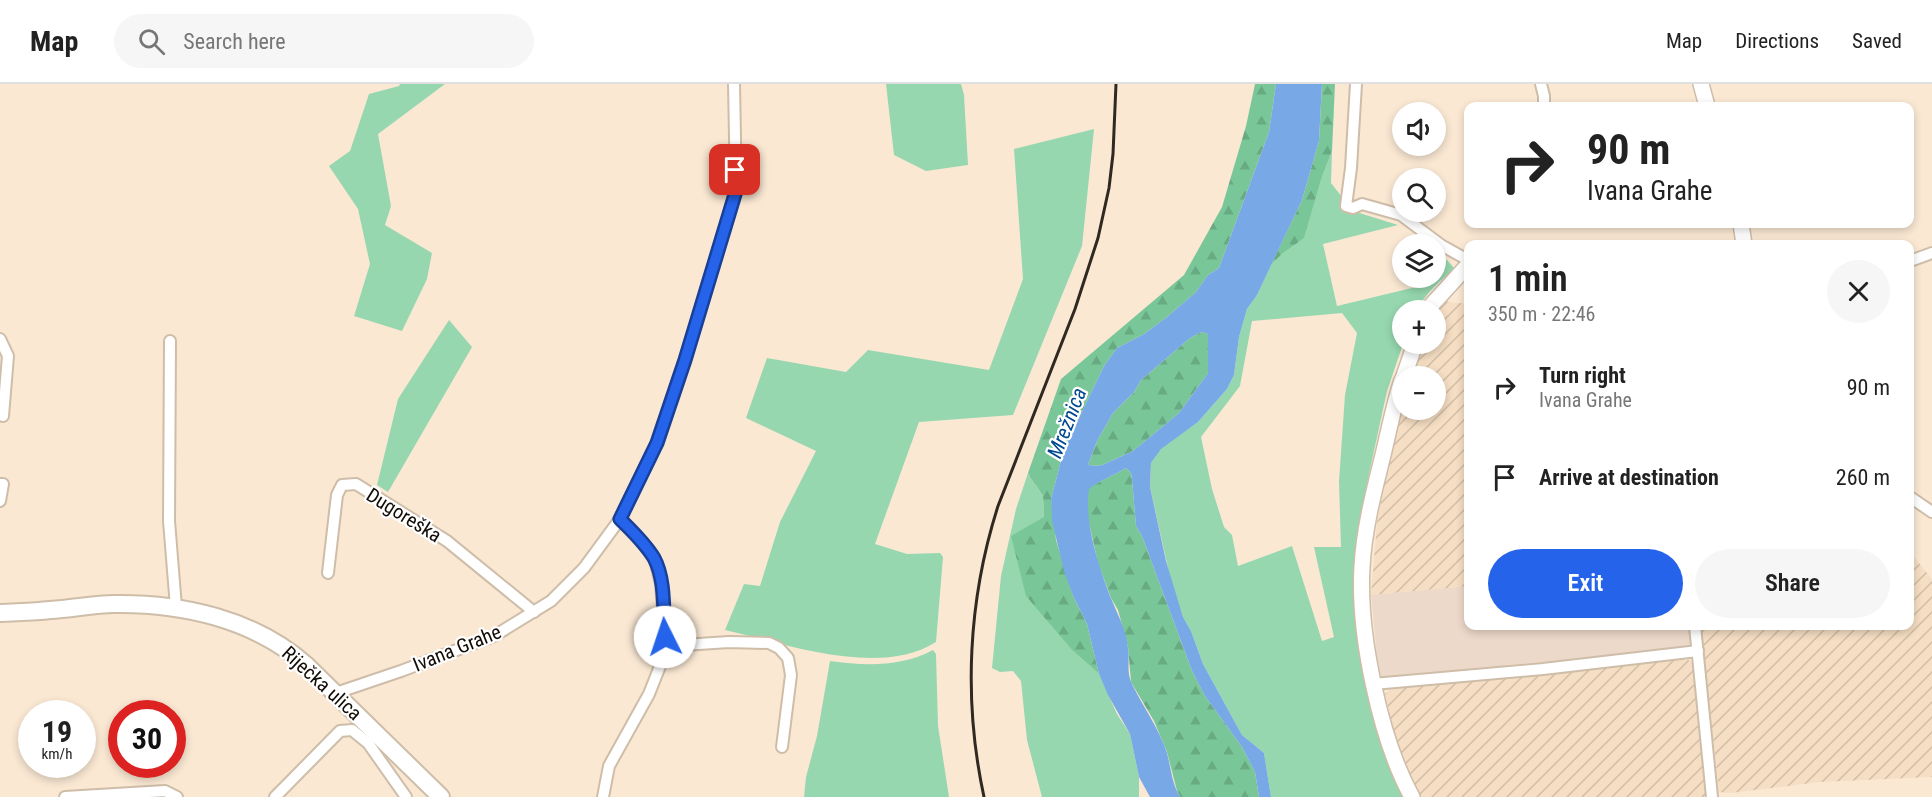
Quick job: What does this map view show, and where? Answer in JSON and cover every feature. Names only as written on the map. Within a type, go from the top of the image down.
[{"type":"main road","name":"Riječka ulica","points":[[0,613],[114,604],[176,607],[220,617],[267,637],[292,652],[441,797]]},
{"type":"street","name":"Ivana Grahe","points":[[336,693],[494,636],[534,612],[551,601],[584,568],[620,519],[657,443],[685,360],[736,191],[734,84]]},
{"type":"street","points":[[1356,84],[1352,168],[1346,206],[1353,208],[1362,204],[1401,214],[1441,245],[1464,258]]},
{"type":"street","points":[[1541,84],[1544,102]]},
{"type":"street","points":[[1701,84],[1706,102]]},
{"type":"street","points":[[1914,260],[1932,253]]},
{"type":"street","points":[[1436,300],[1464,269]]},
{"type":"street","points":[[0,339],[8,356],[3,416]]},
{"type":"street","points":[[170,341],[169,521],[176,607]]},
{"type":"street","points":[[1392,420],[1371,502],[1362,566],[1363,609],[1373,684],[1404,784],[1412,797]]},
{"type":"street","name":"Dugoreška","points":[[328,573],[337,495],[342,485],[350,483],[366,490],[447,541],[534,612]]},
{"type":"street","points":[[0,484],[3,484],[0,501]]},
{"type":"street","points":[[1914,500],[1932,512]]},
{"type":"street","points":[[603,797],[609,766],[650,694],[668,646],[665,637],[661,584],[655,560],[620,519]]},
{"type":"street","points":[[1695,630],[1712,797]]},
{"type":"street","points":[[668,646],[729,642],[769,643],[779,648],[788,658],[791,675],[782,747]]},
{"type":"street","points":[[1373,684],[1543,669],[1698,651]]},
{"type":"street","points":[[275,797],[340,731],[352,730],[368,743],[406,797]]},
{"type":"street","points":[[65,797],[165,791],[177,797]]},
{"type":"shaded area","points":[[1446,301],[1464,304],[1464,586],[1371,595],[1377,523],[1398,420],[1446,420],[1446,366],[1414,366],[1417,354],[1446,354]]},
{"type":"shaded area","points":[[1914,557],[1932,579],[1932,777],[1820,782],[1730,793],[1719,792],[1701,630],[1914,630]]},
{"type":"shaded area","points":[[1464,586],[1464,630],[1690,630],[1692,646],[1507,665],[1485,670],[1381,678],[1371,595]]},
{"type":"shaded area","points":[[1689,660],[1693,664],[1707,797],[1419,797],[1410,779],[1394,732],[1385,694],[1396,686]]},
{"type":"green space","points":[[400,84],[445,84],[378,134],[391,206],[385,225],[432,253],[427,279],[402,331],[354,316],[370,264],[358,209],[329,166],[350,151],[369,94]]},
{"type":"green space","points":[[886,84],[961,84],[964,95],[968,165],[926,171],[894,155]]},
{"type":"green space","points":[[1255,84],[1276,84],[1269,132],[1219,268],[1208,275],[1196,292],[1167,317],[1144,334],[1117,348],[1104,366],[1064,449],[1051,499],[1056,540],[1073,596],[1087,624],[1099,674],[1073,651],[1026,596],[1011,536],[1044,517],[1043,496],[1028,473],[1061,379],[1184,275],[1222,207],[1246,126]]},
{"type":"green space","points":[[1322,84],[1335,84],[1332,151],[1304,238],[1271,265],[1302,200],[1319,141]]},
{"type":"green space","points":[[1094,129],[1082,246],[1013,415],[919,422],[875,544],[907,554],[940,553],[943,557],[936,642],[913,652],[888,657],[861,658],[832,655],[725,630],[744,584],[760,586],[780,522],[816,451],[746,418],[767,358],[846,372],[868,350],[989,370],[1023,279],[1014,149]]},
{"type":"green space","points":[[1332,151],[1331,183],[1353,211],[1398,225],[1323,244],[1337,306],[1412,288],[1433,288],[1423,300],[1392,300],[1392,354],[1400,354],[1396,366],[1392,366],[1392,376],[1364,497],[1356,556],[1360,637],[1405,797],[1271,797],[1264,753],[1242,735],[1203,664],[1191,631],[1183,617],[1170,577],[1150,487],[1151,463],[1161,448],[1198,422],[1227,389],[1234,375],[1239,337],[1247,309],[1257,295],[1271,265],[1304,237]],"holes":[[[1342,313],[1357,333],[1345,395],[1339,481],[1341,547],[1314,547],[1334,637],[1322,641],[1292,546],[1238,566],[1232,535],[1224,527],[1212,489],[1201,437],[1240,386],[1252,321]]]},
{"type":"green space","points":[[1446,259],[1455,269],[1446,276]]},
{"type":"green space","points":[[449,320],[472,347],[388,492],[377,485],[398,399]]},
{"type":"green space","points":[[1201,332],[1208,334],[1208,373],[1179,413],[1133,451],[1100,466],[1088,465],[1097,441],[1113,413],[1134,392],[1141,380],[1190,338]]},
{"type":"green space","points":[[1126,468],[1131,473],[1136,526],[1142,536],[1192,671],[1205,696],[1242,747],[1255,772],[1259,797],[1180,797],[1167,752],[1154,721],[1131,682],[1128,647],[1118,610],[1098,563],[1086,510],[1088,489]]},
{"type":"green space","points":[[1028,473],[1043,496],[1044,517],[1073,651],[1099,674],[1117,714],[1130,734],[1139,777],[1139,797],[1042,797],[1027,740],[1021,681],[1013,671],[1000,672],[992,668],[1001,576],[1016,509]]},
{"type":"green space","points":[[933,650],[936,654],[938,726],[949,797],[804,797],[830,661],[883,664],[908,660]]},
{"type":"water","points":[[1276,84],[1322,84],[1319,141],[1302,200],[1257,295],[1247,309],[1239,337],[1234,375],[1227,389],[1198,422],[1161,449],[1151,463],[1150,487],[1166,561],[1183,617],[1191,631],[1203,664],[1242,735],[1264,753],[1271,797],[1259,797],[1255,772],[1242,747],[1205,696],[1192,671],[1142,536],[1136,526],[1131,473],[1126,468],[1089,489],[1088,515],[1101,570],[1125,634],[1130,680],[1164,744],[1173,781],[1180,797],[1150,797],[1139,777],[1130,734],[1099,674],[1087,624],[1064,571],[1052,521],[1051,499],[1064,449],[1104,366],[1117,348],[1144,334],[1167,317],[1196,292],[1208,275],[1219,268],[1269,132]],"holes":[[[1201,332],[1208,334],[1208,373],[1179,413],[1133,451],[1100,466],[1088,465],[1097,441],[1113,413],[1134,392],[1141,380],[1190,338]]]},
{"type":"railway","points":[[984,797],[977,761],[971,687],[972,650],[980,577],[998,506],[1075,309],[1098,238],[1109,188],[1113,154],[1116,84]]},
{"type":"route","points":[[665,637],[661,584],[655,560],[620,519],[657,443],[685,360],[736,191],[735,170]]},
{"type":"water label","name":"Mrežnica","points":[[1067,423]]}]
